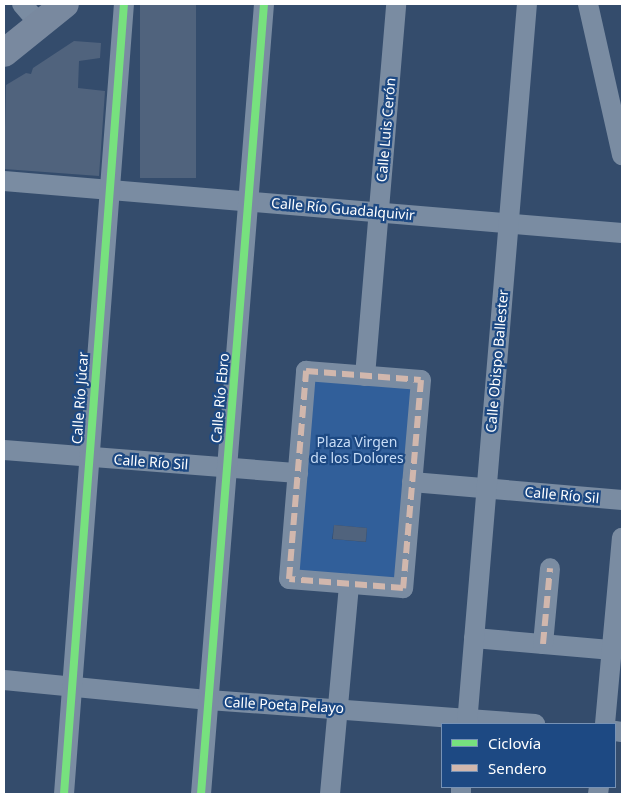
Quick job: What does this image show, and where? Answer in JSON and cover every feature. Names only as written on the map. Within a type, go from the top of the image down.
[{"type":"main road","points":[[4,53],[41,26],[64,4]]},
{"type":"street","points":[[22,4],[41,26]]},
{"type":"street","name":"Calle Río Júcar","points":[[64,794],[107,190],[124,4]]},
{"type":"street","name":"Calle Río Ebro","points":[[201,794],[264,4]]},
{"type":"street","name":"Calle Luis Cerón","points":[[366,376],[396,4]]},
{"type":"street","name":"Calle Obispo Ballester","points":[[467,721],[527,4]]},
{"type":"street","points":[[588,4],[622,155]]},
{"type":"street","name":"Calle Río Guadalquivir","points":[[4,181],[622,233]]},
{"type":"street","points":[[306,371],[366,376],[421,380],[403,588],[289,579],[306,371]]},
{"type":"street","name":"Calle Río Sil","points":[[4,450],[298,473]]},
{"type":"street","name":"Calle Río Sil","points":[[412,482],[622,500]]},
{"type":"street","points":[[605,723],[622,538]]},
{"type":"street","points":[[544,644],[550,568]]},
{"type":"street","points":[[330,794],[339,708],[348,584]]},
{"type":"street","points":[[474,638],[612,650]]},
{"type":"street","name":"Calle Poeta Pelayo","points":[[4,680],[209,700],[339,708],[467,721],[512,723]]},
{"type":"green space","name":"Plaza Virgen de los Dolores","points":[[306,371],[421,380],[403,588],[289,579]],"holes":[[[334,525],[367,528],[366,542],[332,539]]]},
{"type":"building","points":[[140,4],[196,4],[196,178],[140,178]]},
{"type":"building","points":[[74,41],[101,43],[100,58],[79,61],[78,88],[105,91],[99,176],[4,169],[6,85],[26,73],[31,74],[33,68]]},
{"type":"building","points":[[334,525],[367,528],[366,542],[333,539]]},
{"type":"marked path","points":[[306,371],[421,380],[403,588],[289,579],[306,371]]},
{"type":"marked path","points":[[543,644],[550,568]]},
{"type":"cycle path","points":[[64,794],[124,4]]},
{"type":"cycle path","points":[[201,794],[264,4]]}]
